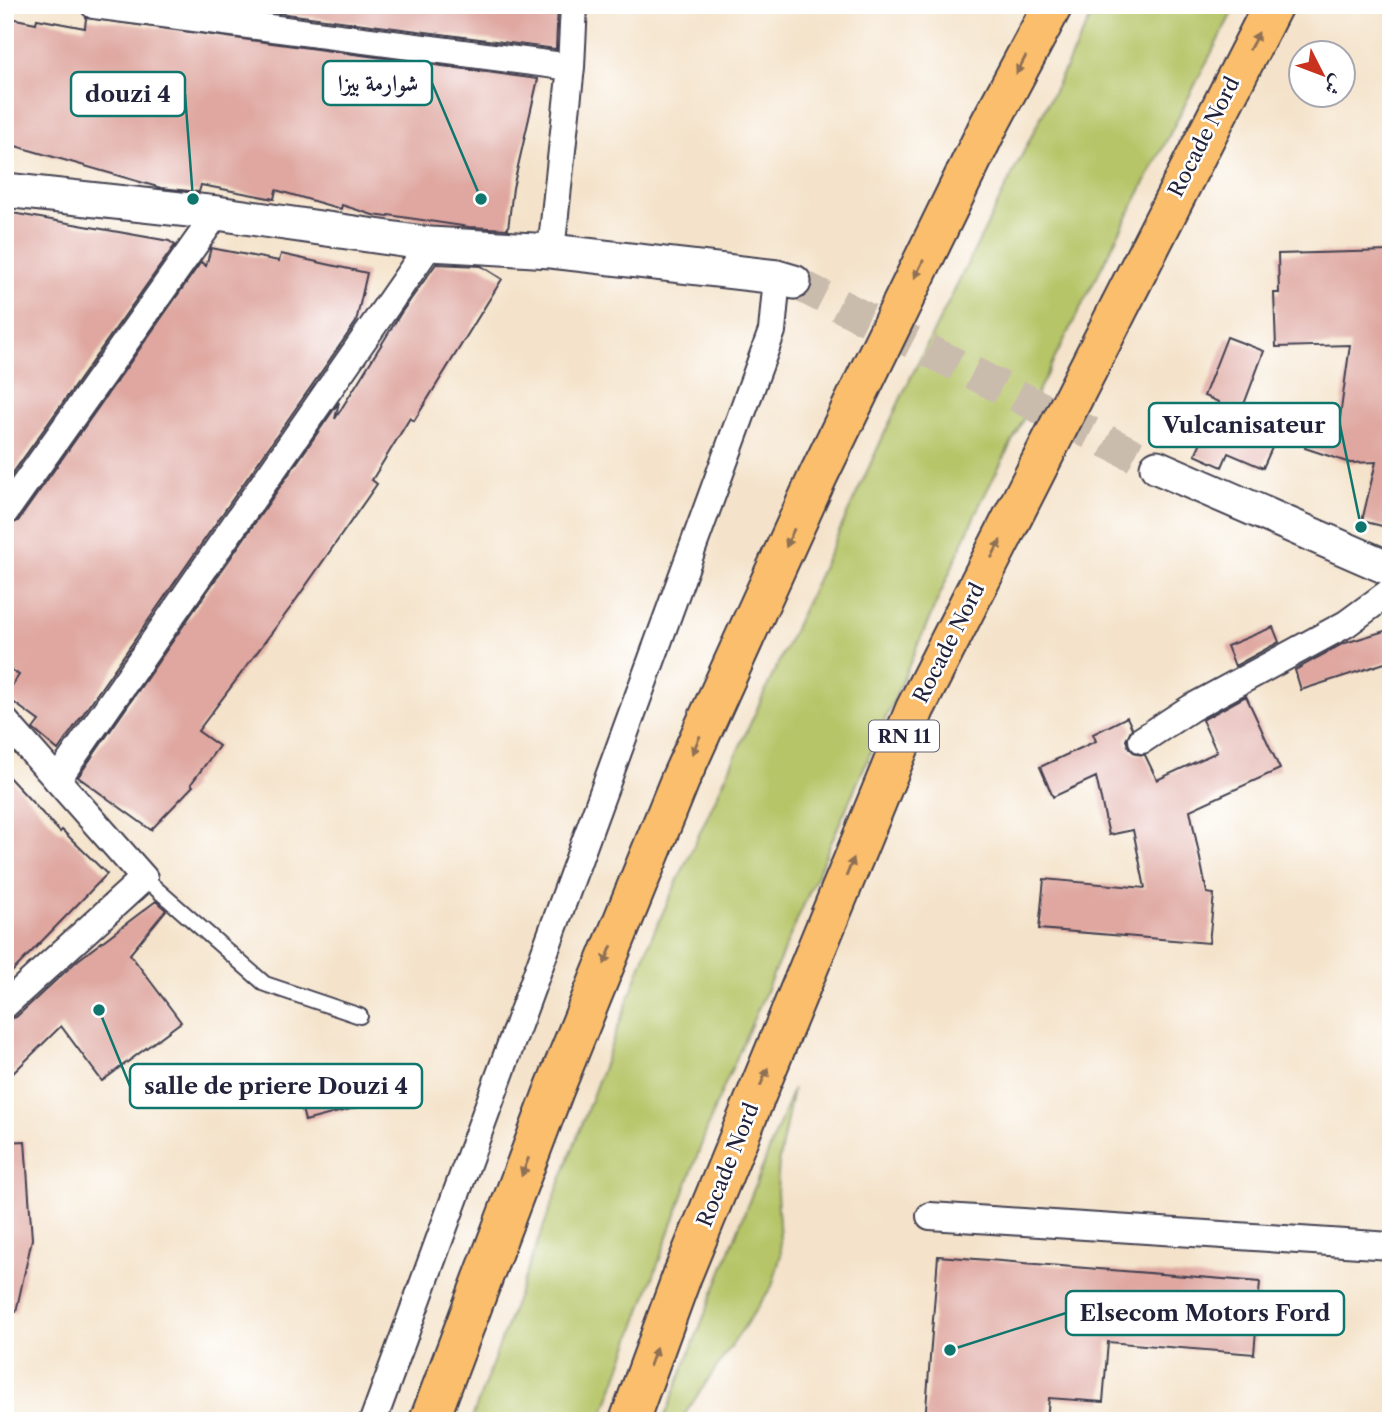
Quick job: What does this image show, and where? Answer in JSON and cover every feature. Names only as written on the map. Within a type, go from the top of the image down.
[{"type":"highway","points":[[429,1421],[554,1090],[680,780],[818,476],[989,125],[1053,5]]},
{"type":"highway","name":"Rocade Nord","points":[[629,1421],[682,1276],[915,709],[1273,5]]},
{"type":"street","points":[[94,5],[571,67]]},
{"type":"street","points":[[551,251],[571,67],[573,5]]},
{"type":"street","points":[[5,190],[216,213],[430,244],[551,251],[785,279],[772,331],[373,1421]]},
{"type":"street","points":[[5,512],[216,213]]},
{"type":"street","points":[[57,780],[430,244]]},
{"type":"street","points":[[1157,467],[1391,569]]},
{"type":"street","points":[[1142,740],[1191,708],[1346,624],[1391,591]]},
{"type":"street","points":[[5,1005],[144,878],[57,780],[10,737]]},
{"type":"street","points":[[930,1216],[1391,1247]]},
{"type":"lane","points":[[144,878],[265,984],[360,1016]]},
{"type":"green space","points":[[1097,5],[1236,5],[978,508],[715,1107],[601,1421],[471,1421],[652,936],[906,387]]},
{"type":"green space","points":[[793,1089],[779,1160],[777,1192],[781,1255],[772,1286],[680,1421],[663,1421]]},
{"type":"building","points":[[218,5],[558,5],[556,49]]},
{"type":"building","points":[[5,17],[36,23],[37,19],[85,28],[86,18],[538,79],[513,188],[508,229],[373,215],[342,205],[341,209],[276,190],[274,199],[201,185],[199,192],[161,188],[5,143]]},
{"type":"building","points":[[12,213],[169,241],[175,245],[5,484],[5,222]]},
{"type":"building","points":[[211,248],[279,261],[281,254],[367,273],[356,322],[58,750],[33,729],[39,721],[5,696],[19,675],[5,665],[5,527],[18,521],[201,262],[206,266]]},
{"type":"building","points":[[1391,251],[1391,508],[1386,527],[1362,521],[1376,462],[1350,463],[1305,448],[1316,416],[1339,424],[1350,345],[1276,347],[1274,293],[1279,293],[1278,254]]},
{"type":"building","points":[[436,264],[481,266],[502,279],[414,421],[410,418],[372,480],[377,484],[291,607],[198,731],[219,746],[191,784],[193,786],[151,830],[78,777],[339,402],[335,419],[401,313]]},
{"type":"building","points":[[1227,337],[1264,351],[1240,415],[1279,432],[1263,468],[1228,453],[1222,467],[1195,455],[1219,402],[1204,396]]},
{"type":"building","points":[[1273,627],[1279,642],[1235,666],[1227,646]]},
{"type":"building","points":[[1391,629],[1391,661],[1301,690],[1295,670],[1342,644]]},
{"type":"building","points":[[1246,696],[1280,769],[1190,810],[1207,893],[1214,894],[1209,943],[1039,929],[1044,879],[1145,888],[1133,830],[1109,835],[1096,777],[1053,797],[1040,767],[1096,741],[1093,734],[1127,717],[1132,728],[1126,740],[1129,748],[1136,754],[1145,755],[1157,780],[1217,752],[1202,720]]},
{"type":"building","points":[[5,773],[60,832],[62,830],[107,874],[5,979]]},
{"type":"building","points":[[156,901],[166,910],[130,954],[181,1022],[102,1081],[61,1026],[5,1081],[5,1020],[16,1017],[78,960]]},
{"type":"building","points":[[392,1069],[399,1096],[305,1121],[298,1093]]},
{"type":"building","points":[[25,1141],[32,1239],[16,1312],[5,1311],[5,1142]]},
{"type":"building","points":[[938,1256],[1260,1282],[1254,1354],[1108,1342],[1103,1402],[1049,1398],[1047,1421],[925,1421]]},
{"type":"tunnel","points":[[794,282],[1157,467]]},
{"type":"place","name":"douzi 4","points":[[193,199]]},
{"type":"place","name":"شوارمة بيزا","points":[[481,199]]},
{"type":"place","name":"Vulcanisateur","points":[[1361,527]]},
{"type":"place","name":"salle de priere Douzi 4","points":[[99,1010]]},
{"type":"place","name":"Elsecom Motors Ford","points":[[950,1350]]}]
